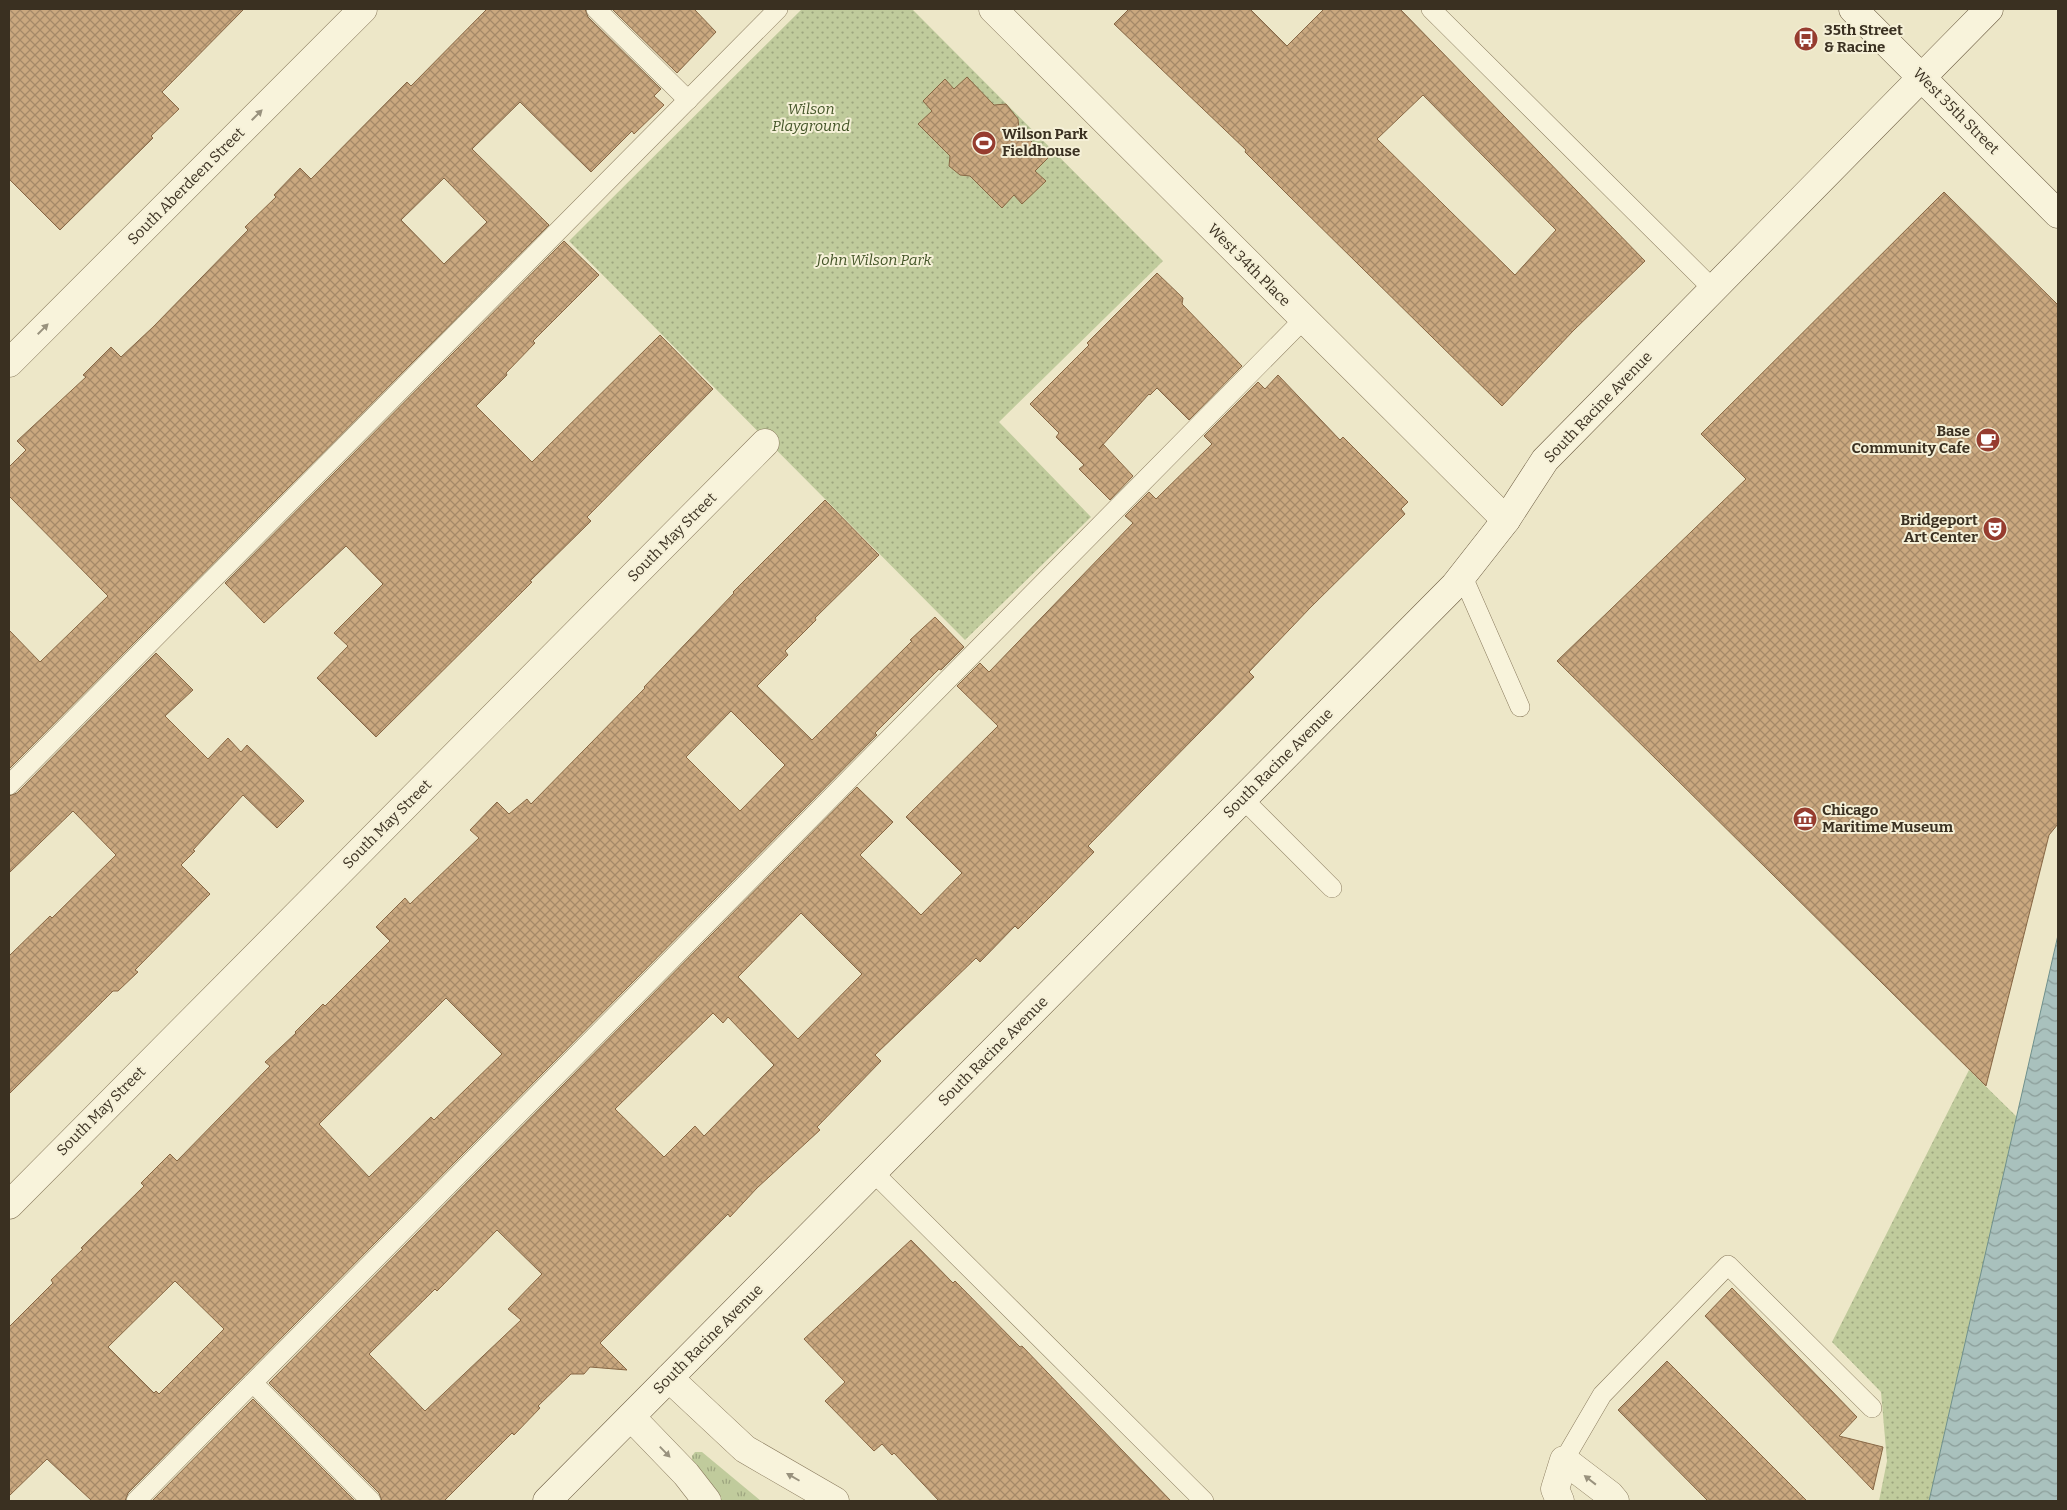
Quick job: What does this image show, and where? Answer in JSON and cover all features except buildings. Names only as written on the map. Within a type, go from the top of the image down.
[{"type":"street","name":"South Aberdeen Street","points":[[9,363],[363,9]]},
{"type":"street","name":"West 34th Place","points":[[993,9],[1506,520]]},
{"type":"street","name":"West 35th Street","points":[[1853,9],[2058,214]]},
{"type":"street","name":"South Racine Avenue","points":[[547,1501],[1463,577],[1506,520],[1545,460],[1989,9]]},
{"type":"street","name":"South May Street","points":[[9,1205],[765,443]]},
{"type":"street","points":[[669,1378],[745,1449],[832,1500]]},
{"type":"street","points":[[631,1417],[686,1474],[707,1501]]},
{"type":"street","points":[[1560,1501],[1555,1489],[1564,1460],[1610,1495],[1615,1501]]},
{"type":"lane","points":[[596,9],[688,100]]},
{"type":"lane","points":[[9,785],[778,9]]},
{"type":"lane","points":[[1431,9],[1713,289]]},
{"type":"lane","points":[[136,1501],[1304,319]]},
{"type":"lane","points":[[1463,577],[1520,707]]},
{"type":"lane","points":[[1244,798],[1332,888]]},
{"type":"lane","points":[[874,1172],[1204,1501]]},
{"type":"lane","points":[[1564,1460],[1602,1395],[1728,1265],[1872,1408]]},
{"type":"lane","points":[[253,1383],[371,1501]]},
{"type":"green space","name":"John Wilson Park","points":[[802,9],[912,9],[1163,261],[999,422],[1091,517],[965,640],[569,241]]},
{"type":"green space","points":[[1969,1070],[2017,1117],[1929,1501],[1879,1501],[1887,1461],[1881,1392],[1832,1342]]},
{"type":"green space","points":[[695,1452],[702,1452],[761,1501],[721,1501],[692,1462],[692,1456]]},
{"type":"water","points":[[2058,935],[2058,1501],[1929,1501]]},
{"type":"place","name":"35th Street & Racine","points":[[1806,39]]},
{"type":"place","name":"Wilson Park Fieldhouse","points":[[984,143]]},
{"type":"place","name":"Base Community Cafe","points":[[1988,440]]},
{"type":"place","name":"Bridgeport Art Center","points":[[1995,529]]},
{"type":"place","name":"Chicago Maritime Museum","points":[[1805,819]]},
{"type":"park label","name":"Wilson Playground","points":[[811,118]]}]
